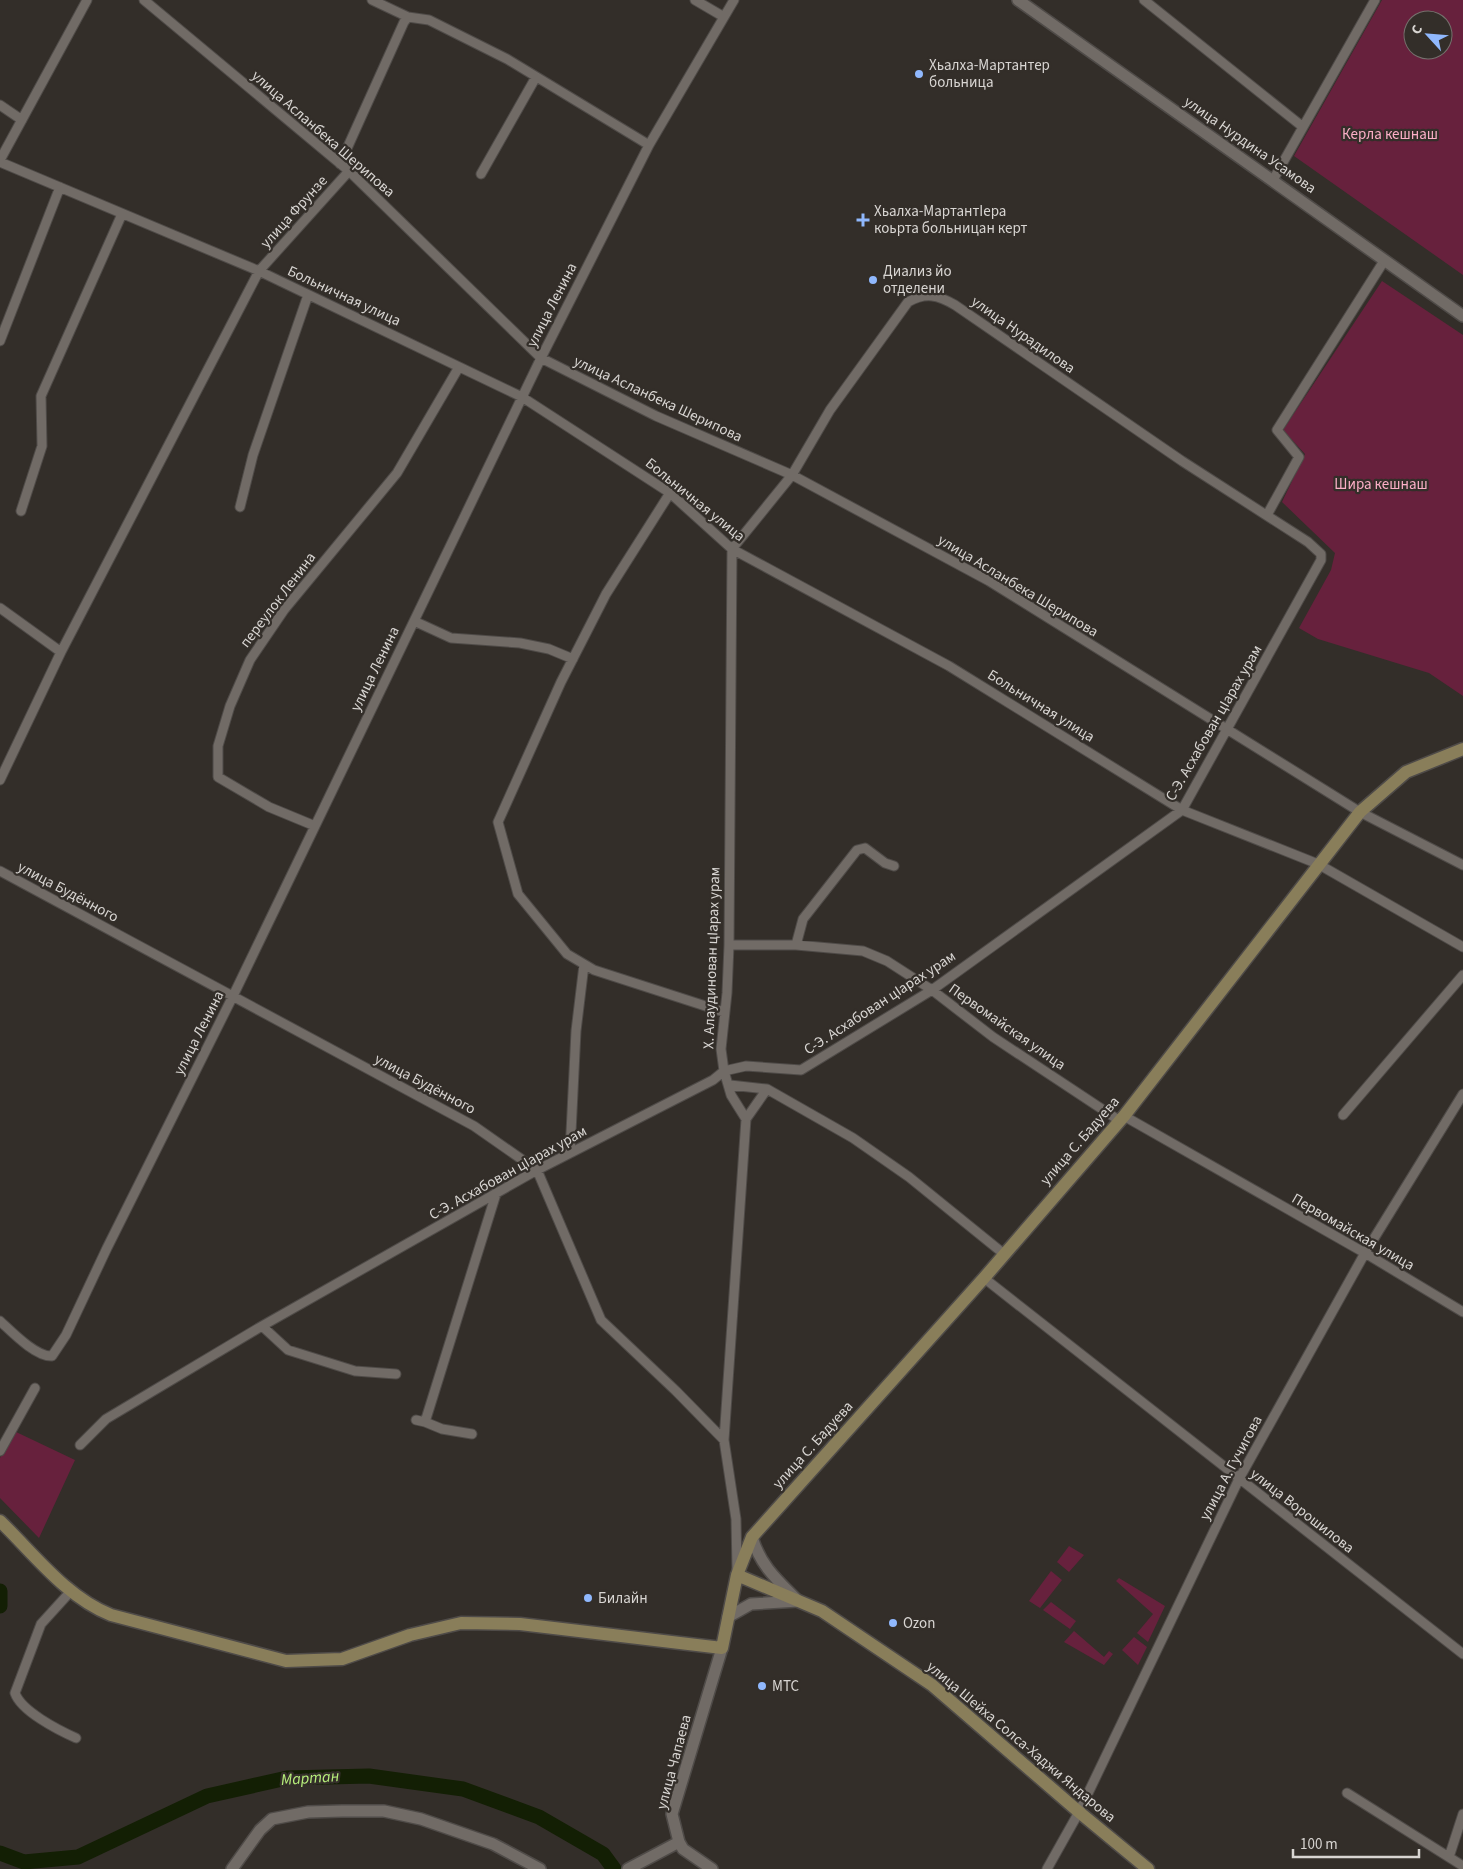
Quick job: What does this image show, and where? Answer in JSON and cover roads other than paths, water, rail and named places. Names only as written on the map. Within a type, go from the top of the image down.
[{"type":"main road","name":"улица С. Бадуева","points":[[722,1648],[737,1575],[752,1537],[984,1278],[1122,1119],[1360,812],[1406,772],[1463,749]]},
{"type":"main road","points":[[0,1521],[71,1591],[92,1607],[111,1615],[286,1661],[342,1659],[410,1635],[461,1623],[520,1624],[722,1648]]},
{"type":"main road","name":"улица Шейха Солса-Хаджи Яндарова","points":[[737,1575],[822,1611],[932,1685],[1148,1869]]},
{"type":"street","points":[[0,161],[87,0]]},
{"type":"street","name":"улица Асланбека Шерипова","points":[[144,0],[349,171],[541,358],[656,416],[792,475],[989,581],[1360,812],[1463,865]]},
{"type":"street","points":[[372,0],[408,18],[429,20],[507,59],[649,145]]},
{"type":"street","points":[[695,0],[724,18]]},
{"type":"street","name":"улица Ленина","points":[[0,1321],[24,1343],[47,1356],[52,1356],[66,1334],[233,996],[541,358],[649,145],[734,0]]},
{"type":"street","name":"улица Нурдина Усамова","points":[[1018,0],[1463,316]]},
{"type":"street","points":[[1144,0],[1303,127]]},
{"type":"street","points":[[1273,180],[1375,0]]},
{"type":"street","points":[[340,164],[404,22],[408,18]]},
{"type":"street","points":[[481,174],[536,77]]},
{"type":"street","points":[[0,105],[22,120]]},
{"type":"street","name":"Больничная улица","points":[[0,161],[259,271],[522,397],[670,493],[732,549],[949,666],[1182,810],[1318,864],[1463,947]]},
{"type":"street","name":"улица Фрунзе","points":[[0,780],[61,652],[259,271],[349,171]]},
{"type":"street","points":[[0,341],[60,187]]},
{"type":"street","points":[[20,511],[42,446],[41,396],[122,214]]},
{"type":"street","points":[[1267,515],[1299,456],[1277,430],[1384,261]]},
{"type":"street","name":"улица Нурадилова","points":[[792,475],[830,410],[908,302],[920,295],[930,294],[955,305],[1182,461],[1267,515]]},
{"type":"street","points":[[240,507],[253,455],[308,295]]},
{"type":"street","name":"переулок Ленина","points":[[314,826],[269,808],[218,777],[218,746],[230,706],[250,660],[284,610],[397,473],[459,367]]},
{"type":"street","points":[[732,549],[792,475]]},
{"type":"street","points":[[670,493],[606,594],[573,659],[498,822],[518,894],[567,954],[594,970],[724,1012]]},
{"type":"street","name":"С-Э. Асхабован цIарах урам","points":[[80,1445],[106,1419],[262,1326],[537,1170],[713,1080],[724,1071],[746,1066],[801,1070],[932,990],[1182,810],[1321,560],[1321,554],[1308,542],[1267,515]]},
{"type":"street","name":"Х. Алаудинован цIарах урам","points":[[732,549],[729,945],[720,1049],[731,1095],[746,1119]]},
{"type":"street","points":[[0,608],[61,652]]},
{"type":"street","points":[[414,621],[451,638],[520,643],[549,649],[573,659]]},
{"type":"street","points":[[796,944],[803,919],[857,850],[865,848],[885,863],[894,866]]},
{"type":"street","name":"улица Будённого","points":[[0,871],[474,1126],[537,1170]]},
{"type":"street","name":"Первомайская улица","points":[[729,945],[796,944],[863,951],[887,961],[932,990],[993,1037],[1122,1119],[1365,1253],[1463,1312]]},
{"type":"street","points":[[570,1153],[576,1032],[584,965]]},
{"type":"street","points":[[1343,1115],[1463,975]]},
{"type":"street","points":[[730,1085],[767,1090],[815,1115],[909,1177],[1004,1254]]},
{"type":"street","points":[[737,1575],[736,1519],[724,1440],[746,1119],[767,1090]]},
{"type":"street","name":"улица А. Гучигова","points":[[1047,1869],[1079,1812],[1239,1478],[1365,1253],[1463,1094]]},
{"type":"street","points":[[537,1170],[601,1320],[676,1391],[724,1440]]},
{"type":"street","points":[[472,1434],[442,1429],[420,1421],[496,1194]]},
{"type":"street","name":"улица Ворошилова","points":[[984,1278],[1463,1654]]},
{"type":"street","points":[[262,1326],[288,1350],[355,1371],[396,1374]]},
{"type":"street","points":[[0,1451],[35,1388]]},
{"type":"street","points":[[752,1537],[757,1554],[764,1567],[798,1601]]},
{"type":"street","points":[[71,1591],[42,1624],[14,1693],[17,1701],[58,1730],[76,1738]]},
{"type":"street","points":[[728,1617],[751,1604],[798,1601]]},
{"type":"street","name":"улица Чапаева","points":[[679,1842],[672,1814],[722,1648]]},
{"type":"street","points":[[1346,1793],[1463,1866]]},
{"type":"street","points":[[232,1869],[260,1830],[272,1819],[308,1812],[384,1811],[458,1830],[493,1844],[540,1869]]},
{"type":"street","points":[[1449,1858],[1463,1814]]},
{"type":"street","points":[[631,1868],[679,1842],[683,1849],[712,1869]]},
{"type":"waterway","name":"Мартан","points":[[0,1591],[0,1606]]},
{"type":"waterway","name":"Мартан","points":[[0,1853],[24,1862],[78,1857],[207,1796],[287,1778],[369,1776],[463,1789],[539,1817],[603,1854],[614,1869]]},
{"type":"place","name":"Хьалха-Мартантер больница","points":[[919,74]]},
{"type":"place","name":"Хьалха-МартантIера коьрта больницан керт","points":[[863,220]]},
{"type":"place","name":"Диализ йо отделени","points":[[873,280]]},
{"type":"place","name":"Билайн","points":[[588,1598]]},
{"type":"place","name":"Ozon","points":[[893,1623]]},
{"type":"place","name":"МТС","points":[[762,1686]]},
{"type":"park label","name":"Керла кешнаш","points":[[1390,134]]},
{"type":"park label","name":"Шира кешнаш","points":[[1381,484]]}]
